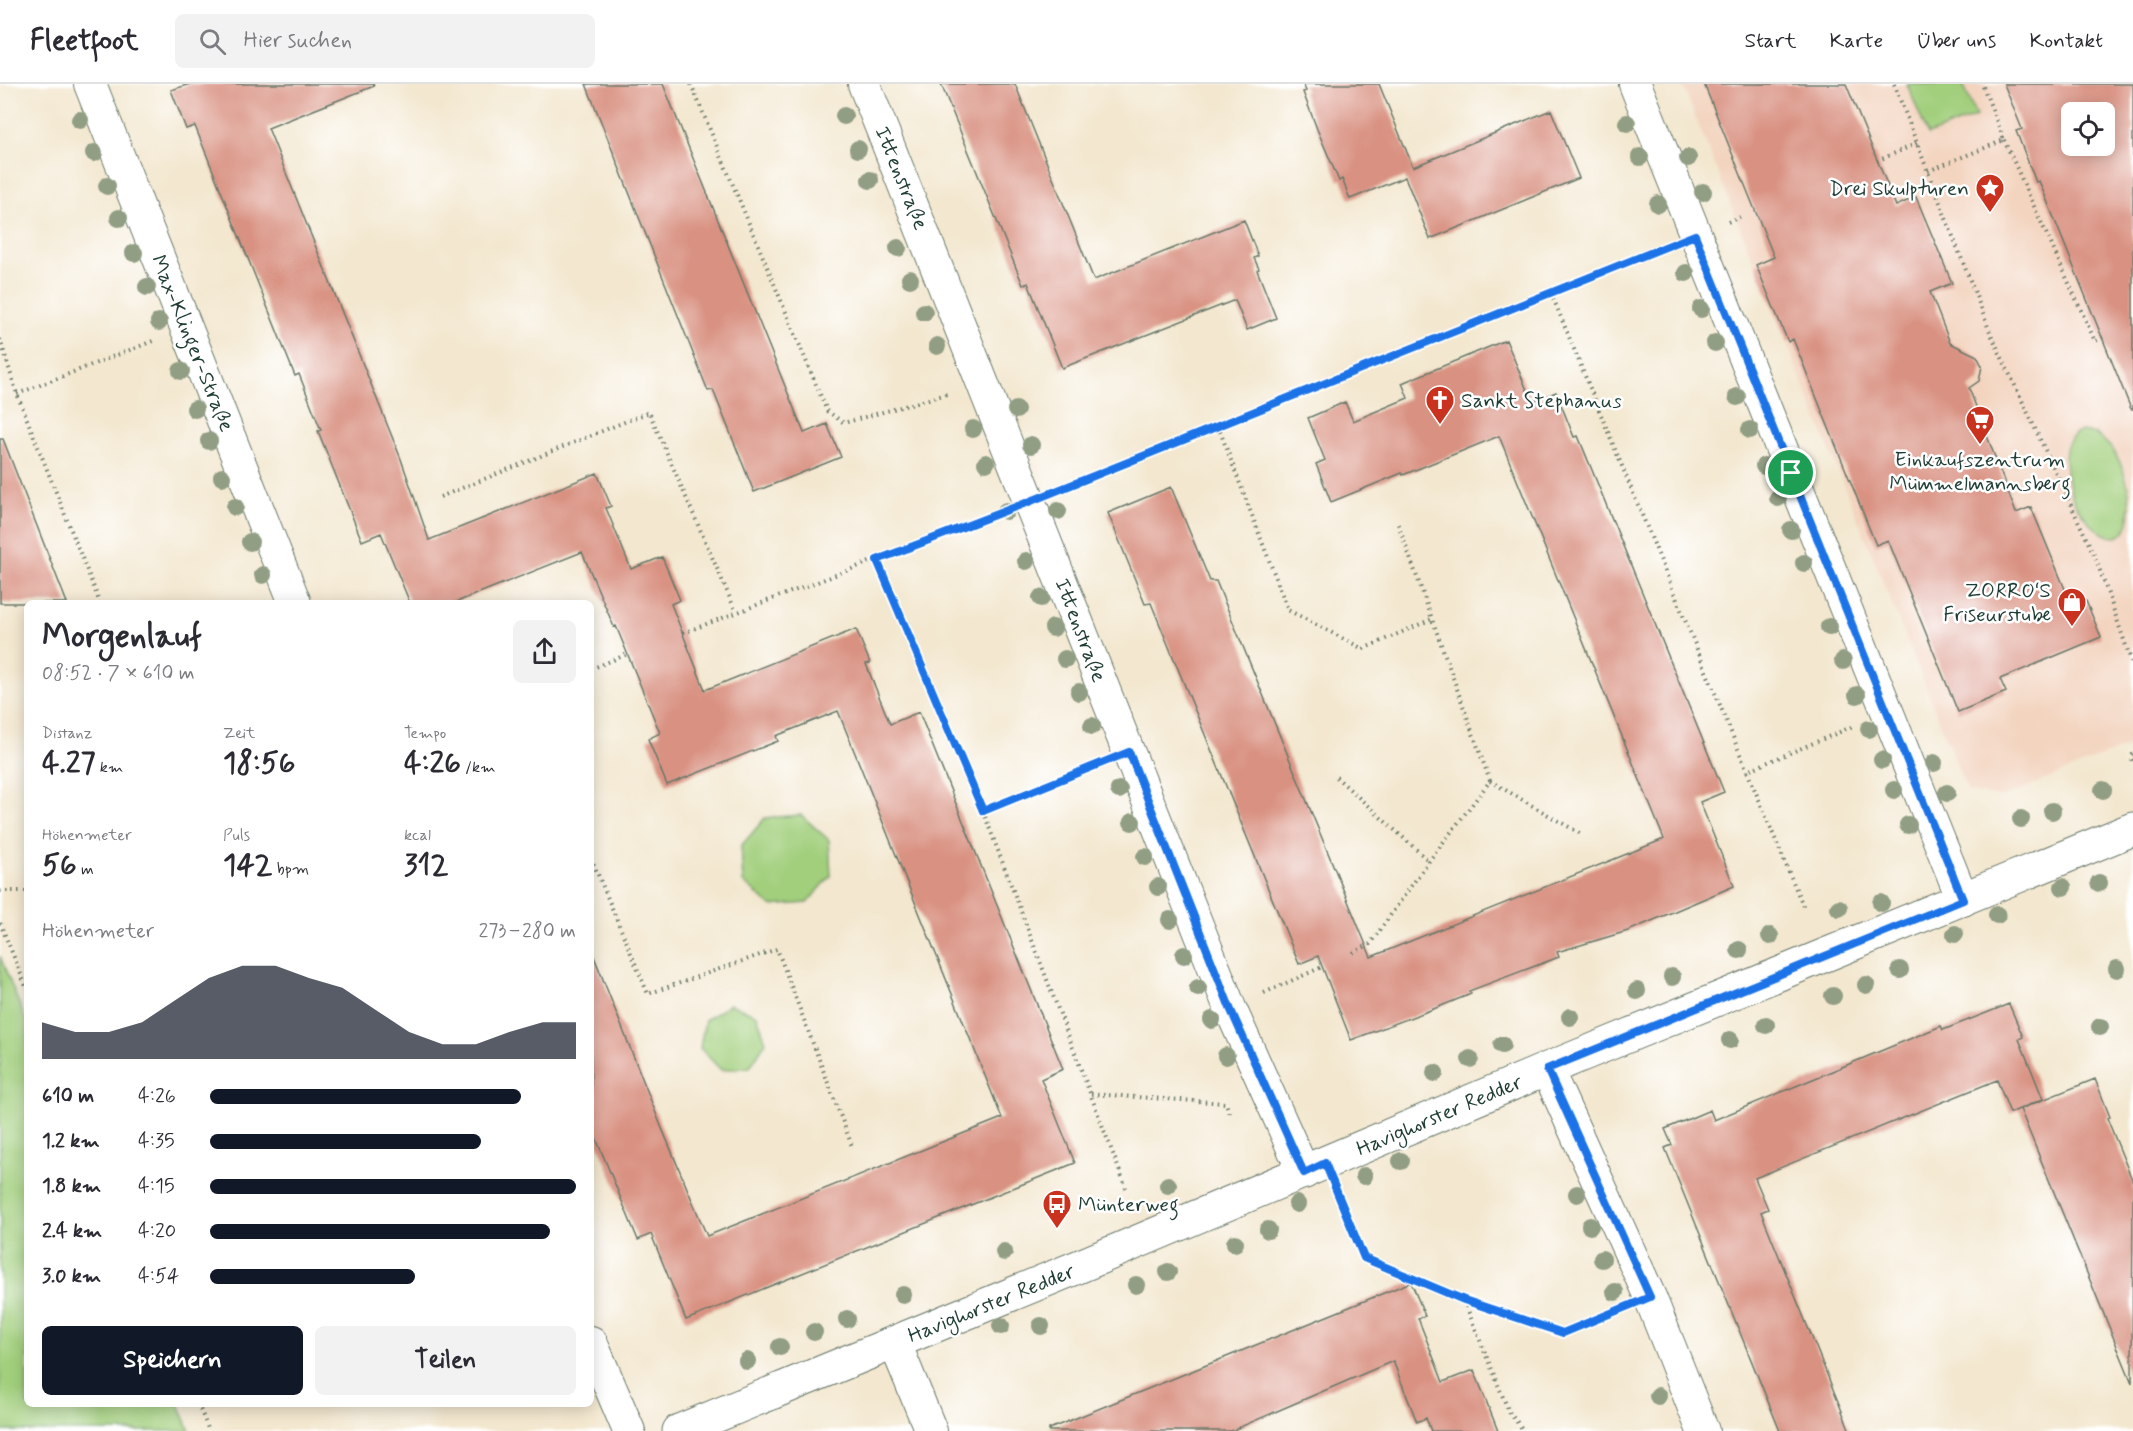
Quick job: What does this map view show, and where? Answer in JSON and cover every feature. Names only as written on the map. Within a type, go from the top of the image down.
[{"type":"street","name":"Max-Klinger-Straße","points":[[90,84],[294,600]]},
{"type":"street","name":"Ittenstraße","points":[[864,84],[1230,1008],[1315,1168]]},
{"type":"street","points":[[1635,84],[1963,900]]},
{"type":"street","name":"Havighorster Redder","points":[[679,1431],[1315,1168],[1547,1069],[2133,829]]},
{"type":"street","points":[[1547,1069],[1650,1297],[1703,1431]]},
{"type":"street","points":[[895,1343],[931,1431]]},
{"type":"street","points":[[594,1349],[629,1431]]},
{"type":"path","points":[[691,84],[827,411],[844,423],[984,383]]},
{"type":"path","points":[[1894,84],[1990,332],[2096,559],[2133,666]]},
{"type":"path","points":[[1982,84],[2004,140],[2095,341],[2103,337]]},
{"type":"path","points":[[1928,171],[2004,140]]},
{"type":"path","points":[[1877,161],[1918,143]]},
{"type":"path","points":[[683,633],[1031,501],[1740,218]]},
{"type":"path","points":[[1551,293],[1803,906]]},
{"type":"path","points":[[17,394],[187,328]]},
{"type":"path","points":[[0,339],[17,394],[99,600]]},
{"type":"path","points":[[441,497],[649,412],[736,612]]},
{"type":"path","points":[[1218,426],[1288,610],[1363,649],[1432,619]]},
{"type":"path","points":[[1398,524],[1490,781],[1581,834]]},
{"type":"path","points":[[877,560],[983,811],[1126,1188]]},
{"type":"path","points":[[594,668],[628,654]]},
{"type":"path","points":[[1747,771],[1887,712]]},
{"type":"path","points":[[983,811],[1129,752]]},
{"type":"path","points":[[2133,754],[2131,757],[2133,761]]},
{"type":"path","points":[[1336,777],[1429,861]]},
{"type":"path","points":[[1353,953],[1370,944],[1490,781]]},
{"type":"path","points":[[594,865],[648,994],[777,949],[852,1146]]},
{"type":"path","points":[[0,891],[24,891]]},
{"type":"path","points":[[0,923],[24,982]]},
{"type":"path","points":[[1230,1008],[1322,967]]},
{"type":"path","points":[[1091,1094],[1226,1103],[1230,1117]]},
{"type":"path","points":[[1315,1168],[1364,1258],[1464,1300],[1563,1333],[1650,1297]]},
{"type":"path","points":[[1464,1300],[1509,1412],[1524,1431]]},
{"type":"path","points":[[199,1407],[209,1431]]},
{"type":"shaded area","name":"Einkaufszentrum Mümmelmannsberg","points":[[1682,84],[2133,84],[2133,744],[2003,797],[1968,792]]},
{"type":"green space","points":[[1907,84],[1963,84],[1976,116],[1928,135]]},
{"type":"green space","points":[[2082,431],[2095,435],[2105,442],[2114,452],[2125,477],[2130,504],[2129,516],[2120,536],[2112,537],[2096,528],[2081,513],[2071,495],[2066,472],[2066,450],[2071,439]]},
{"type":"green space","points":[[801,815],[829,840],[831,876],[807,903],[771,906],[743,882],[741,846],[765,818]]},
{"type":"green space","points":[[0,956],[24,1016],[24,1407],[180,1407],[190,1431],[0,1431]]},
{"type":"green space","points":[[730,1004],[757,1015],[766,1042],[750,1067],[721,1070],[700,1048],[705,1020]]},
{"type":"building","points":[[190,84],[373,84],[374,86],[268,128],[401,459],[429,540],[597,473],[611,506],[606,508],[631,569],[662,557],[680,600],[671,604],[705,690],[856,629],[870,663],[866,664],[890,724],[919,712],[1063,1069],[1041,1079],[1075,1163],[686,1320],[651,1234],[638,1240],[594,1133],[594,957],[707,1236],[1002,1118],[838,711],[776,736],[778,741],[667,785],[648,739],[660,733],[616,626],[614,627],[582,552],[462,600],[409,600],[381,533],[362,541],[318,431],[321,430],[299,374],[295,376],[195,126],[186,129],[171,90]]},
{"type":"building","points":[[586,84],[663,84],[804,433],[827,424],[841,457],[754,492],[713,390],[708,391]]},
{"type":"building","points":[[941,84],[1015,84],[1094,280],[1244,220],[1258,256],[1254,258],[1259,269],[1257,270],[1276,318],[1247,330],[1235,300],[1062,368],[1028,283],[1023,285]]},
{"type":"building","points":[[1303,84],[1379,84],[1413,167],[1551,110],[1579,178],[1430,239],[1405,177],[1350,199],[1342,179],[1339,181],[1317,129],[1303,92],[1306,91]]},
{"type":"building","points":[[1704,84],[1846,84],[1896,206],[1916,197],[1952,283],[1930,292],[1950,343],[1977,356],[1982,366],[1979,381],[1969,388],[2016,513],[2031,507],[2072,606],[2086,601],[2101,637],[2000,679],[2006,692],[1958,712],[1888,540],[1876,545],[1793,339],[1788,342],[1756,265],[1774,257]]},
{"type":"building","points":[[2004,84],[2133,84],[2133,409],[2131,409],[2039,181],[2036,182],[2016,131],[2022,129]]},
{"type":"building","points":[[1506,340],[1532,402],[1556,392],[1574,437],[1578,436],[1724,792],[1700,802],[1734,886],[1628,931],[1557,952],[1559,957],[1351,1040],[1318,956],[1299,964],[1151,603],[1145,604],[1108,513],[1171,487],[1210,581],[1216,581],[1371,957],[1664,839],[1499,436],[1331,502],[1316,464],[1325,460],[1308,418],[1345,402],[1353,421],[1408,398],[1402,383]]},
{"type":"building","points":[[0,439],[3,439],[66,600],[24,600],[24,603],[0,603]]},
{"type":"building","points":[[2009,1004],[2023,1037],[2019,1039],[2043,1099],[2010,1113],[1997,1080],[1755,1178],[1768,1209],[1761,1212],[1850,1431],[1780,1431],[1665,1148],[1672,1145],[1665,1129],[1710,1110],[1714,1120],[1941,1026],[1943,1030]]},
{"type":"building","points":[[2095,1079],[2110,1117],[2107,1118],[2133,1182],[2132,1383],[2020,1109]]},
{"type":"building","points":[[1411,1282],[1425,1316],[1418,1318],[1443,1382],[1474,1370],[1498,1431],[1431,1431],[1426,1418],[1417,1422],[1393,1361],[1231,1431],[1049,1431],[1049,1429]]},
{"type":"place","name":"Drei Skulpturen","points":[[1990,214]]},
{"type":"place","name":"Sankt Stephanus","points":[[1440,426]]},
{"type":"place","name":"Einkaufszentrum Mümmelmannsberg","points":[[1980,446]]},
{"type":"place","name":"ZORRO‘S Friseurstube","points":[[2072,628]]},
{"type":"place","name":"Münterweg","points":[[1057,1230]]},
{"type":"route","points":[[1695,235],[1791,473],[1963,900],[1547,1069],[1650,1297],[1563,1333],[1464,1300],[1364,1258],[1325,1163],[1304,1173],[1230,1008],[1129,752],[983,811],[877,560],[1031,501],[1695,235]]}]
